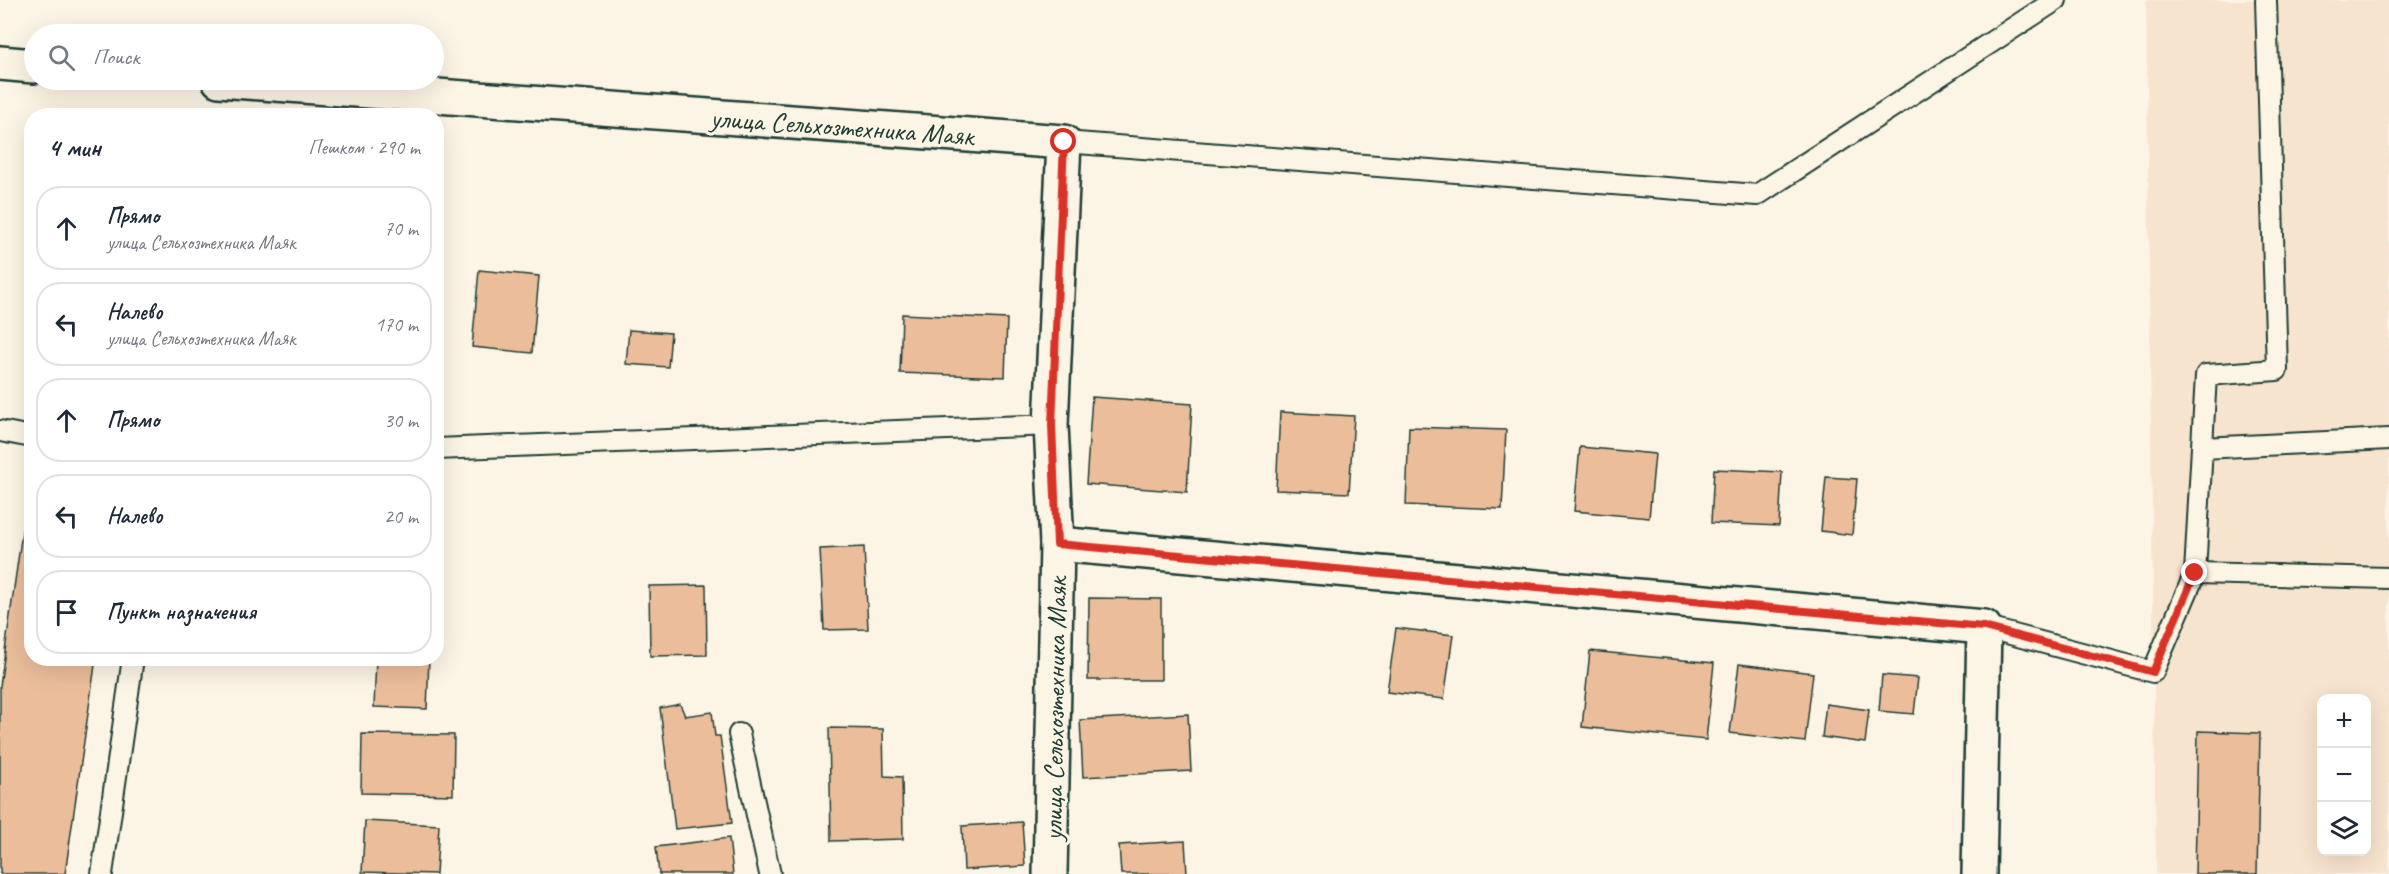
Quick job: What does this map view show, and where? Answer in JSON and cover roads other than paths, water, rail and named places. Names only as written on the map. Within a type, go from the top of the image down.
[{"type":"street","points":[[0,63],[24,65]]},
{"type":"street","name":"улица Сельхозтехника Маяк","points":[[355,90],[1064,142],[1052,425],[1057,544],[1050,874]]},
{"type":"street","name":"улица Сельхозтехника Маяк","points":[[1057,544],[1984,627]]},
{"type":"street","points":[[1979,874],[1984,627]]},
{"type":"lane","points":[[1064,142],[1757,195],[2056,0]]},
{"type":"lane","points":[[1984,627],[2153,672],[2195,573],[2206,375],[2277,370],[2266,0]]},
{"type":"lane","points":[[444,450],[1052,425]]},
{"type":"lane","points":[[0,431],[24,436]]},
{"type":"lane","points":[[2202,448],[2389,439]]},
{"type":"lane","points":[[2195,573],[2389,578]]},
{"type":"lane","points":[[102,874],[133,666]]},
{"type":"lane","points":[[739,734],[770,874]]}]
